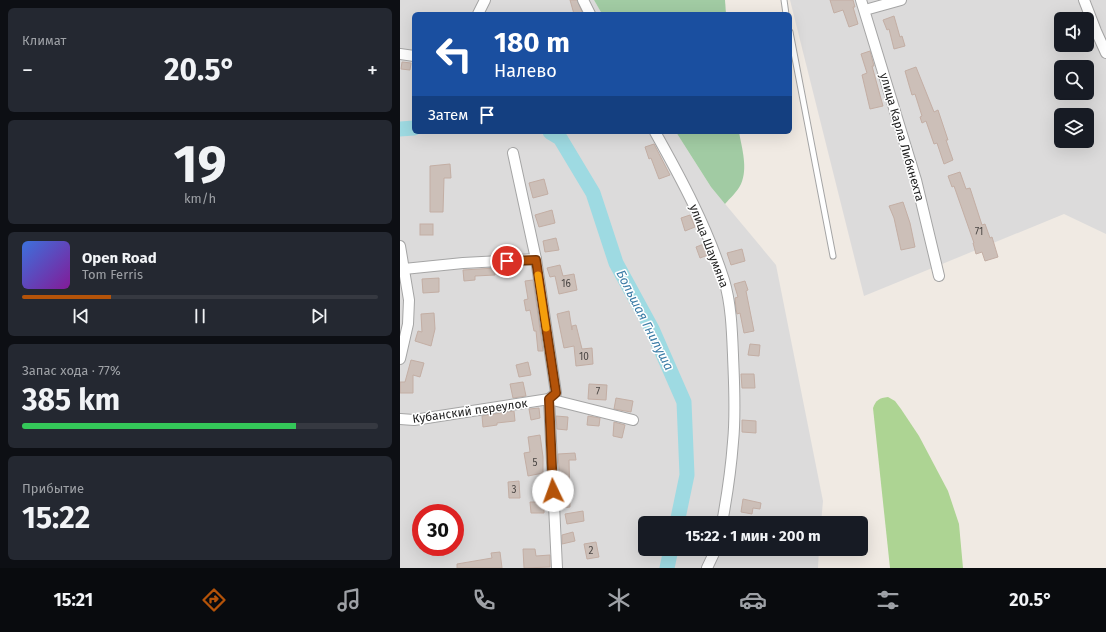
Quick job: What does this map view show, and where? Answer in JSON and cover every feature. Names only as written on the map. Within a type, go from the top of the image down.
[{"type":"street","points":[[479,12],[485,0]]},
{"type":"street","points":[[583,0],[589,12]]},
{"type":"street","points":[[863,5],[901,0]]},
{"type":"street","points":[[1084,0],[1106,53]]},
{"type":"street","name":"улица Карла Либкнехта","points":[[863,5],[916,180],[939,276]]},
{"type":"street","points":[[400,54],[412,56]]},
{"type":"street","name":"улица Шаумяна","points":[[656,134],[702,221],[724,281],[732,333],[734,372],[734,441],[723,516]]},
{"type":"street","points":[[513,153],[536,260],[556,393],[549,399],[557,568]]},
{"type":"street","points":[[400,246],[409,300],[408,324],[400,359]]},
{"type":"street","points":[[404,269],[536,260]]},
{"type":"street","name":"Кубанский переулок","points":[[400,419],[414,420],[549,399],[633,420]]},
{"type":"street","points":[[707,568],[713,556]]},
{"type":"lane","points":[[784,0],[786,12]]},
{"type":"lane","points":[[792,42],[833,256]]},
{"type":"shaded area","points":[[400,0],[594,0],[601,12],[412,12],[412,134],[677,134],[711,187],[776,265],[823,501],[822,516],[638,516],[638,556],[819,556],[818,568],[400,568]]},
{"type":"shaded area","points":[[790,0],[1106,0],[1106,234],[1064,214],[864,296]]},
{"type":"green space","points":[[594,0],[725,0],[726,12],[601,12]]},
{"type":"green space","points":[[677,134],[739,134],[744,158],[744,172],[741,184],[725,204],[711,187]]},
{"type":"green space","points":[[888,397],[895,401],[919,436],[948,491],[959,524],[963,568],[890,568],[873,408],[878,400]]},
{"type":"building","points":[[570,0],[577,0],[582,12],[573,12]]},
{"type":"building","points":[[830,0],[853,0],[855,7],[853,7],[858,24],[849,27],[843,10],[834,13]]},
{"type":"building","points":[[894,16],[900,37],[902,36],[905,46],[894,49],[889,29],[887,30],[883,20]]},
{"type":"building","points":[[870,51],[874,66],[872,66],[883,106],[870,109],[862,75],[867,73],[861,54]]},
{"type":"building","points":[[402,62],[411,63],[410,70],[401,69]]},
{"type":"building","points":[[916,67],[934,112],[938,110],[948,140],[946,140],[953,160],[944,164],[937,143],[934,144],[926,121],[922,123],[920,117],[922,116],[915,94],[912,95],[909,85],[905,71]]},
{"type":"building","points":[[654,144],[670,175],[659,179],[645,147]]},
{"type":"building","points":[[450,164],[451,178],[444,178],[443,212],[430,212],[430,166]]},
{"type":"building","points":[[960,172],[966,189],[970,188],[982,225],[985,224],[990,238],[992,237],[998,257],[985,261],[982,252],[976,254],[974,243],[954,186],[952,187],[948,176]]},
{"type":"building","points":[[544,179],[548,194],[533,198],[529,183]]},
{"type":"building","points":[[903,202],[910,223],[915,247],[901,250],[894,218],[889,206]]},
{"type":"building","points":[[552,210],[555,223],[539,227],[535,215]]},
{"type":"building","points":[[690,215],[695,227],[685,231],[681,218]]},
{"type":"building","points":[[420,224],[433,224],[433,235],[420,235]]},
{"type":"building","points":[[556,238],[559,250],[545,252],[543,241]]},
{"type":"building","points":[[704,244],[708,255],[700,258],[696,247]]},
{"type":"building","points":[[742,249],[745,261],[731,265],[727,253]]},
{"type":"building","points":[[560,265],[563,276],[574,274],[577,290],[559,294],[555,276],[550,277],[547,268]]},
{"type":"building","points":[[495,268],[495,275],[475,276],[475,280],[464,281],[463,270]]},
{"type":"building","points":[[439,278],[439,292],[423,293],[422,279]]},
{"type":"building","points":[[533,280],[543,351],[538,351],[536,331],[534,331],[530,310],[526,311],[524,300],[528,299],[525,281]]},
{"type":"building","points":[[745,281],[748,290],[746,291],[754,331],[744,333],[740,313],[737,314],[735,298],[738,297],[734,284]]},
{"type":"building","points":[[569,311],[572,330],[572,326],[576,325],[582,349],[592,348],[593,364],[576,366],[574,346],[564,348],[557,314]]},
{"type":"building","points":[[434,313],[435,329],[431,346],[415,341],[418,331],[422,332],[421,314]]},
{"type":"building","points":[[750,344],[760,345],[759,356],[748,355]]},
{"type":"building","points":[[411,360],[424,363],[420,377],[413,375],[413,393],[400,393],[400,382],[405,382]]},
{"type":"building","points":[[528,362],[531,375],[519,377],[516,365]]},
{"type":"building","points":[[741,374],[754,374],[755,388],[742,388]]},
{"type":"building","points":[[523,382],[526,396],[513,398],[510,384]]},
{"type":"building","points":[[589,384],[607,385],[606,400],[588,399]]},
{"type":"building","points":[[616,398],[633,401],[631,412],[614,409]]},
{"type":"building","points":[[539,408],[540,418],[531,420],[529,409]]},
{"type":"building","points":[[514,411],[515,421],[497,423],[497,425],[483,427],[482,416]]},
{"type":"building","points":[[556,416],[568,417],[567,430],[557,429]]},
{"type":"building","points":[[588,416],[600,418],[599,426],[587,425]]},
{"type":"building","points":[[742,420],[756,421],[756,433],[742,432]]},
{"type":"building","points":[[614,422],[625,425],[622,438],[613,436]]},
{"type":"building","points":[[540,435],[543,457],[543,473],[528,476],[524,453],[530,452],[528,437]]},
{"type":"building","points":[[575,453],[576,460],[569,460],[570,507],[562,508],[558,454]]},
{"type":"building","points":[[519,481],[520,498],[509,498],[508,482]]},
{"type":"building","points":[[743,499],[761,503],[760,509],[753,508],[752,514],[741,512]]},
{"type":"building","points":[[530,502],[544,502],[544,513],[531,513]]},
{"type":"building","points":[[583,511],[584,521],[567,524],[565,514]]},
{"type":"building","points":[[573,532],[575,541],[562,544],[562,535]]},
{"type":"building","points":[[596,542],[599,557],[587,559],[584,544]]},
{"type":"building","points":[[523,549],[535,549],[536,556],[550,555],[550,567],[524,568]]},
{"type":"building","points":[[500,552],[502,568],[457,568],[457,564],[492,558],[491,553]]},
{"type":"waterway","name":"Большая Гнилуша","points":[[400,129],[412,128]]},
{"type":"waterway","name":"Большая Гнилуша","points":[[553,134],[560,138],[593,193],[616,263],[652,329],[684,402],[687,475],[678,516]]},
{"type":"waterway","name":"Большая Гнилуша","points":[[667,568],[670,556]]},
{"type":"slow traffic","points":[[538,275],[546,328]]},
{"type":"route","points":[[507,261],[536,260],[556,393],[549,399],[553,491]]}]
